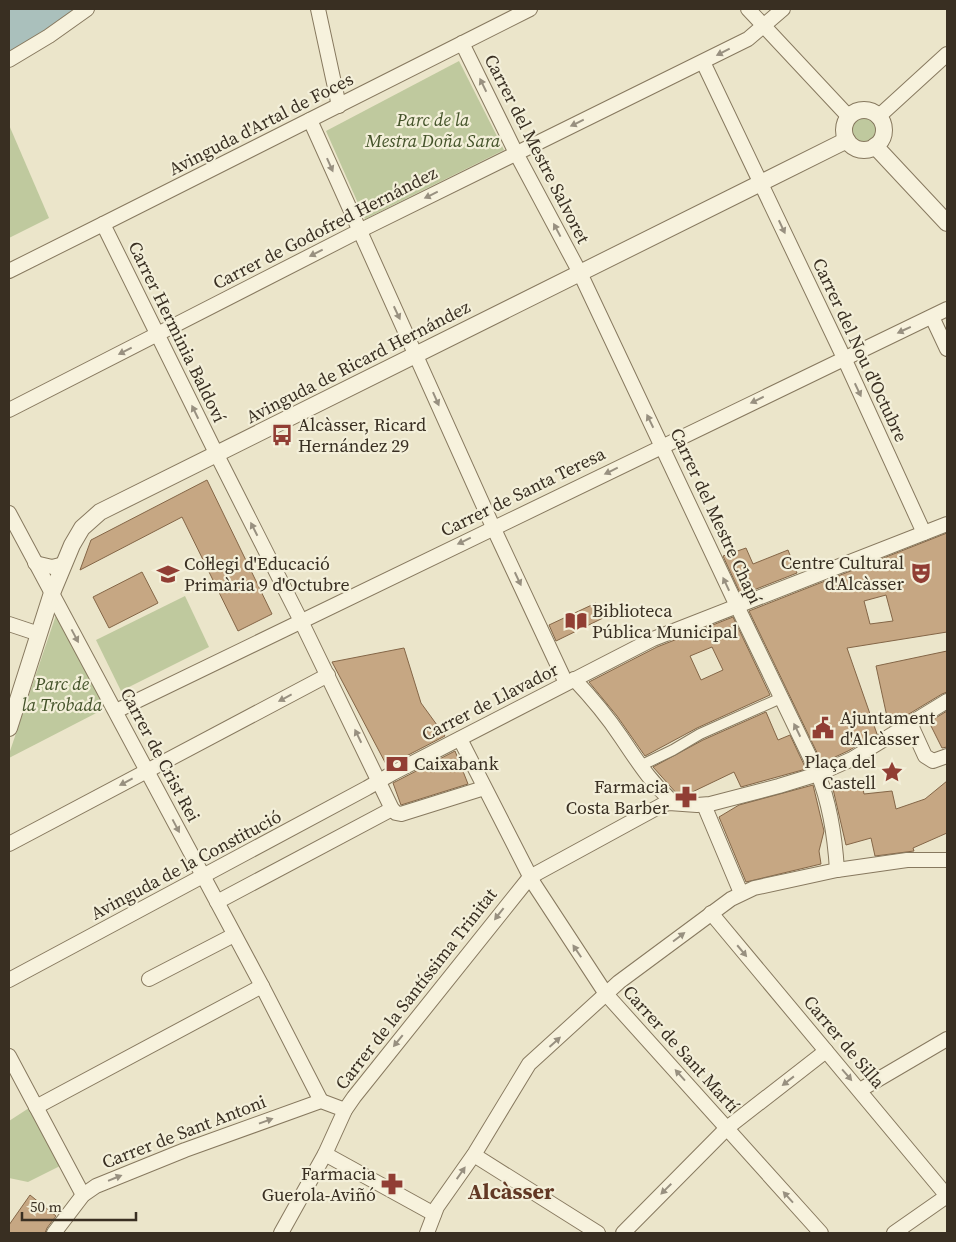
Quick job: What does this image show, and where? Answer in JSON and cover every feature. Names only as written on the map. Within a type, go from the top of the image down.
[{"type":"street","points":[[9,60],[49,36],[87,9]]},
{"type":"street","points":[[318,9],[339,106]]},
{"type":"street","name":"Avinguda d'Artal de Foces","points":[[9,270],[530,9]]},
{"type":"street","points":[[748,9],[849,117]]},
{"type":"street","name":"Carrer de Godofred Hernández","points":[[9,410],[359,231],[748,39],[783,9]]},
{"type":"street","name":"Carrer del Mestre Salvoret","points":[[462,43],[516,153],[580,273]]},
{"type":"street","points":[[878,117],[947,54]]},
{"type":"street","name":"Carrer del Nou d'Octubre","points":[[703,62],[844,358],[924,533]]},
{"type":"street","points":[[863,110],[869,111],[878,117],[883,129],[880,141],[871,149],[860,150],[854,148],[847,140],[844,128],[849,117],[863,110]]},
{"type":"street","points":[[310,120],[493,527],[570,681],[592,698],[640,766],[674,803]]},
{"type":"street","name":"Avinguda de Ricard Hernández","points":[[9,728],[52,593],[64,564],[82,528],[100,512],[217,456],[847,140]]},
{"type":"street","points":[[876,146],[947,223]]},
{"type":"street","name":"Carrer Herminia Baldoví","points":[[104,224],[217,456],[380,780]]},
{"type":"street","name":"Carrer del Mestre Chapí","points":[[580,273],[818,774],[830,817],[836,849],[837,870]]},
{"type":"street","name":"Carrer de Santa Teresa","points":[[116,711],[947,309]]},
{"type":"street","points":[[932,317],[947,349]]},
{"type":"street","name":"Carrer de Crist Rei","points":[[9,513],[262,986],[321,1101]]},
{"type":"street","name":"Carrer de Llavador","points":[[380,780],[653,639],[947,524]]},
{"type":"street","points":[[35,563],[52,567],[64,564]]},
{"type":"street","points":[[9,624],[39,634]]},
{"type":"street","points":[[9,844],[328,675]]},
{"type":"street","points":[[640,766],[700,734],[781,698]]},
{"type":"street","points":[[530,876],[655,808],[669,803],[681,805],[704,804],[779,786],[818,774],[852,759],[947,701]]},
{"type":"street","points":[[910,723],[928,759],[934,761],[947,756]]},
{"type":"street","name":"Carrer de Sant Martí","points":[[460,740],[546,904],[606,994],[821,1233]]},
{"type":"street","points":[[380,780],[392,809],[396,813],[401,814],[484,788]]},
{"type":"street","name":"Avinguda de la Constitució","points":[[9,980],[204,877],[380,780]]},
{"type":"street","points":[[704,804],[741,893]]},
{"type":"street","points":[[217,902],[392,809]]},
{"type":"street","points":[[427,1233],[434,1214],[474,1155],[529,1064],[619,982],[711,913],[741,893],[754,888],[837,870],[907,860],[947,860]]},
{"type":"street","name":"Carrer de la Santíssima Trinitat","points":[[281,1233],[325,1154],[346,1110],[361,1086],[530,876]]},
{"type":"street","name":"Carrer de Silla","points":[[711,913],[947,1196]]},
{"type":"street","points":[[149,979],[234,935]]},
{"type":"street","points":[[36,1107],[262,986]]},
{"type":"street","points":[[860,1090],[947,1039]]},
{"type":"street","points":[[623,1233],[727,1128],[826,1051]]},
{"type":"street","points":[[9,1056],[83,1195]]},
{"type":"street","points":[[321,1101],[346,1110]]},
{"type":"street","name":"Carrer de Sant Antoni","points":[[54,1233],[83,1195],[96,1186],[176,1154],[321,1101]]},
{"type":"street","points":[[325,1154],[434,1214]]},
{"type":"street","points":[[474,1155],[598,1233]]},
{"type":"street","points":[[894,1233],[947,1196]]},
{"type":"green space","name":"Parc de la Mestra Doña Sara","points":[[459,61],[504,150],[365,219],[326,131]]},
{"type":"green space","points":[[864,116],[874,120],[878,130],[874,140],[864,144],[854,140],[850,130],[854,120]]},
{"type":"green space","points":[[9,125],[49,218],[9,238]]},
{"type":"green space","points":[[185,596],[209,647],[121,691],[96,640]]},
{"type":"green space","name":"Parc de la Trobada","points":[[56,615],[106,708],[9,758],[9,754]]},
{"type":"green space","points":[[29,1108],[60,1166],[28,1182],[9,1178],[9,1121]]},
{"type":"water","points":[[9,9],[74,9],[60,22],[9,54]]},
{"type":"building","points":[[207,480],[272,614],[238,631],[182,517],[80,570],[91,540]]},
{"type":"building","points":[[947,533],[947,632],[847,648],[877,734],[848,751],[822,763],[749,611]],"holes":[[[886,595],[893,621],[870,624],[864,601]]]},
{"type":"building","points":[[746,548],[753,564],[788,550],[797,573],[741,595],[723,556]]},
{"type":"building","points":[[142,572],[158,603],[109,628],[93,597]]},
{"type":"building","name":"Biblioteca Pública Municipal","points":[[596,603],[603,618],[556,641],[549,625]]},
{"type":"building","points":[[733,617],[770,695],[697,728],[645,756],[617,716],[589,682],[657,647]],"holes":[[[712,647],[723,670],[701,680],[690,656]]]},
{"type":"building","points":[[404,648],[421,703],[445,736],[387,766],[332,662]]},
{"type":"building","points":[[947,651],[947,692],[889,726],[876,666]]},
{"type":"building","points":[[947,711],[947,747],[942,748],[929,722]]},
{"type":"building","points":[[766,712],[778,740],[790,735],[806,769],[741,787],[734,772],[686,795],[678,795],[653,767],[703,740]]},
{"type":"building","points":[[455,751],[468,784],[401,805],[393,783]]},
{"type":"building","points":[[947,781],[947,833],[913,848],[914,851],[875,856],[871,838],[846,845],[833,789],[862,784],[864,794],[892,791],[896,809],[925,799]]},
{"type":"building","points":[[813,785],[824,831],[819,851],[821,864],[746,882],[719,817],[739,805]]},
{"type":"building","points":[[30,1195],[56,1216],[45,1233],[9,1233],[9,1225]]},
{"type":"place","name":"Alcàsser, Ricard Hernández 29","points":[[282,435]]},
{"type":"place","name":"Centre Cultural d'Alcàsser","points":[[921,573]]},
{"type":"place","name":"Col·legi d'Educació Primària 9 d'Octubre","points":[[168,574]]},
{"type":"place","name":"Biblioteca Pública Municipal","points":[[576,621]]},
{"type":"place","name":"Ajuntament d'Alcàsser","points":[[823,728]]},
{"type":"place","name":"Caixabank","points":[[397,764]]},
{"type":"place","name":"Plaça del Castell","points":[[892,772]]},
{"type":"place","name":"Farmacia Costa Barber","points":[[686,797]]},
{"type":"place","name":"Farmacia Guerola-Aviñó","points":[[392,1184]]},
{"type":"district","name":"Alcàsser","points":[[511,1191]]}]
